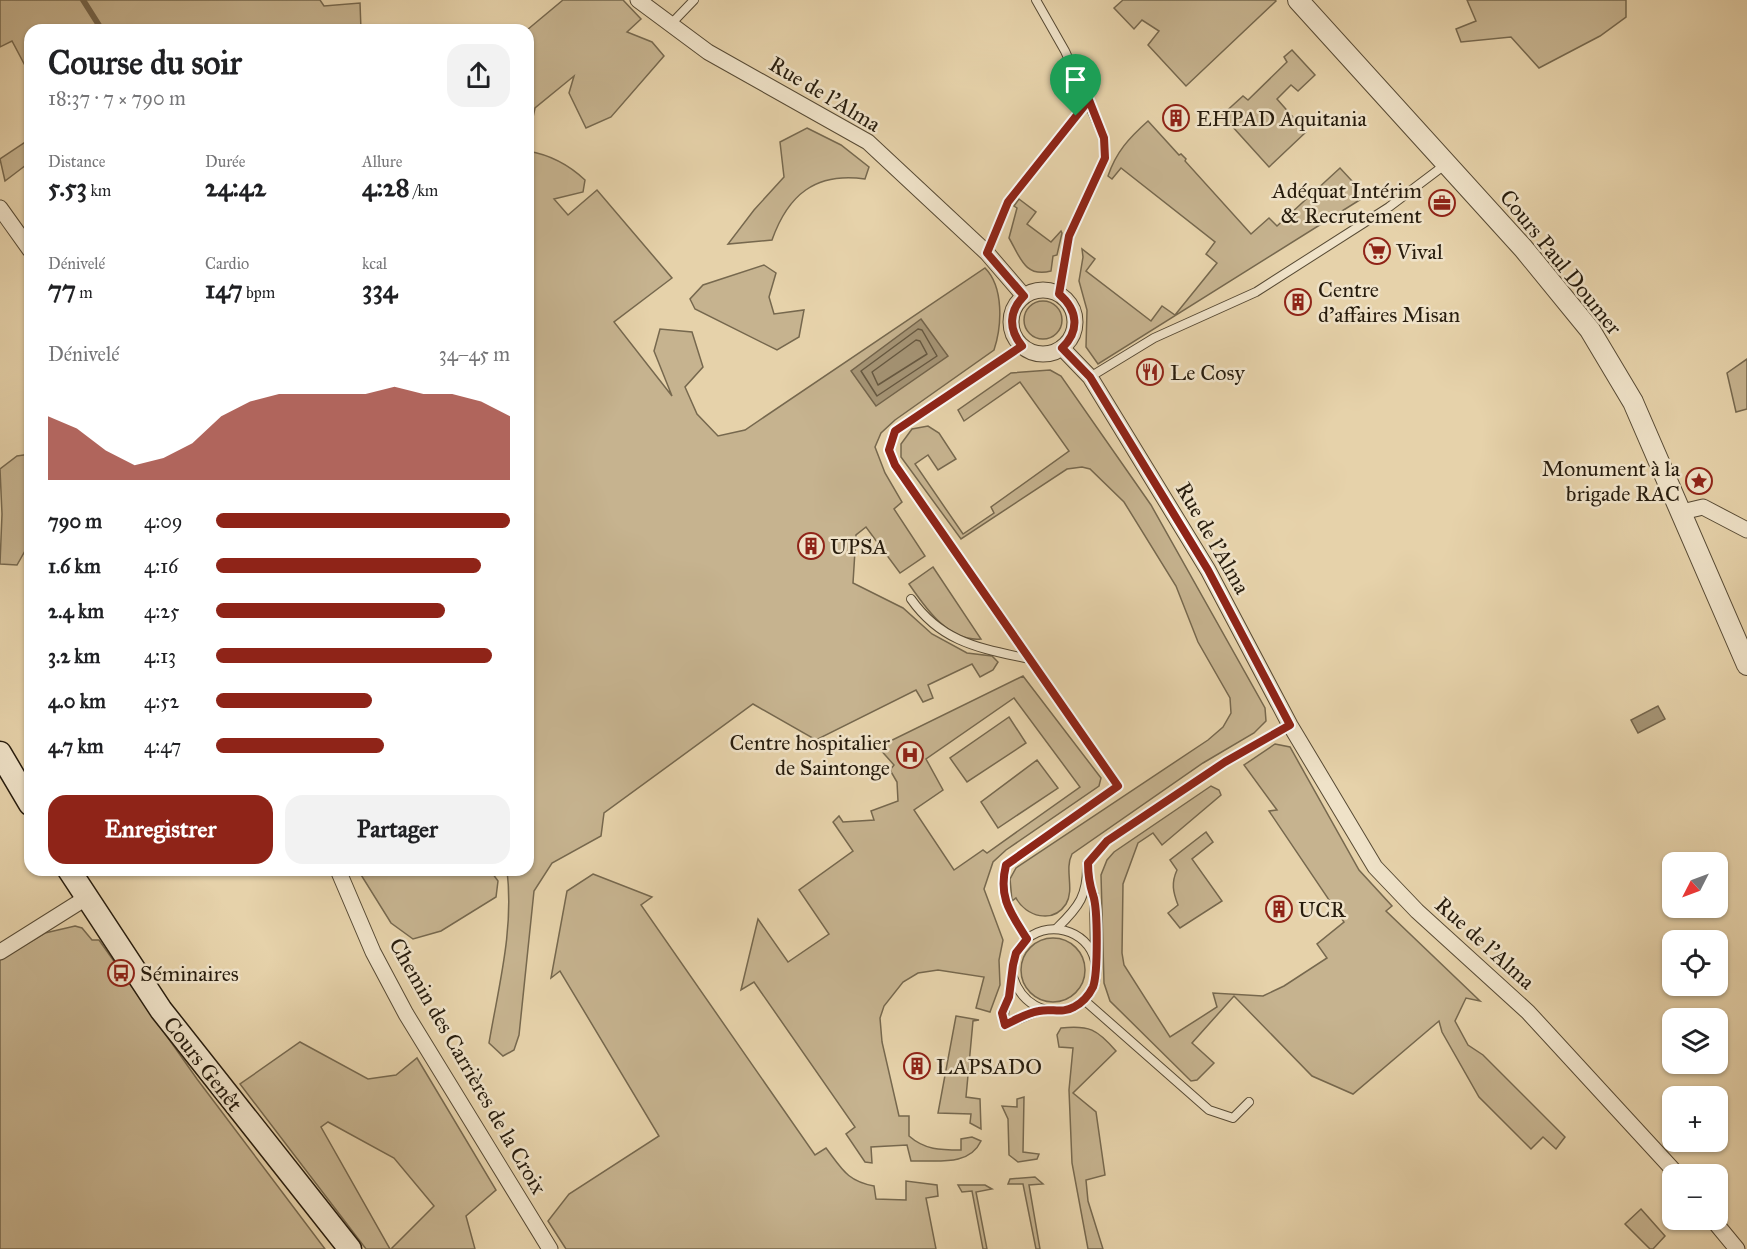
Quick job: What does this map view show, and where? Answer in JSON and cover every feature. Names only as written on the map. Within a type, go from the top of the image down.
[{"type":"main road","points":[[0,753],[24,794]]},
{"type":"main road","name":"Cours Genêt","points":[[73,876],[161,1010],[350,1249]]},
{"type":"street","name":"Rue de l'Alma","points":[[638,0],[708,52],[868,142],[987,253],[1024,296]]},
{"type":"street","name":"Cours Paul Doumer","points":[[1298,0],[1523,248],[1590,330],[1633,402],[1747,665]]},
{"type":"street","points":[[0,208],[24,242]]},
{"type":"street","points":[[1041,290],[1059,294],[1067,301],[1075,320],[1074,331],[1062,348],[1052,353],[1041,354],[1022,346],[1016,338],[1011,320],[1018,303],[1024,296],[1041,290]]},
{"type":"street","name":"Rue de l'Alma","points":[[1062,348],[1090,377],[1208,570],[1290,725],[1375,867],[1417,911],[1528,1012],[1668,1164]]},
{"type":"street","points":[[1682,512],[1703,507],[1747,530]]},
{"type":"street","name":"Chemin des Carrières de la Croix","points":[[341,876],[373,952],[406,1014],[550,1249]]},
{"type":"street","points":[[0,952],[87,898]]},
{"type":"street","points":[[1721,1230],[1737,1249]]},
{"type":"lane","points":[[669,25],[694,0]]},
{"type":"lane","points":[[1036,0],[1065,51],[1089,100],[1104,138],[1105,158],[1069,236],[1059,294]]},
{"type":"lane","points":[[987,253],[1008,202],[1089,100]]},
{"type":"lane","points":[[1090,377],[1154,338],[1256,292],[1389,207],[1446,164]]},
{"type":"lane","points":[[1022,346],[895,431],[889,450],[895,465],[1118,786],[1006,865],[1002,883],[1006,905],[1027,939]]},
{"type":"lane","points":[[911,599],[924,618],[947,635],[976,647],[1029,659]]},
{"type":"lane","points":[[1057,928],[1073,912],[1088,884],[1088,863],[1107,841],[1225,762],[1290,725]]},
{"type":"lane","points":[[1013,977],[1024,999],[1041,1010],[1060,1012],[1073,1008],[1084,1000],[1094,982],[1095,962],[1094,895],[1088,884]]},
{"type":"lane","points":[[1041,1010],[1005,1025],[1002,1013],[1013,977],[1016,953],[1027,939],[1044,930],[1057,928],[1081,938],[1090,949],[1095,962]]},
{"type":"lane","points":[[1084,1000],[1209,1110],[1233,1118],[1249,1102]]},
{"type":"shaded area","points":[[0,0],[320,0],[324,6],[360,3],[361,24],[24,24],[24,64],[12,41],[0,47]]},
{"type":"shaded area","points":[[563,0],[623,0],[641,19],[627,32],[652,42],[664,56],[611,117],[586,128],[569,93],[574,76],[535,108],[534,113],[534,24]]},
{"type":"shaded area","points":[[1123,0],[1276,1],[1186,86],[1148,45],[1159,31],[1142,20],[1134,29],[1114,8]]},
{"type":"shaded area","points":[[1467,0],[1626,0],[1626,17],[1600,36],[1539,68],[1511,37],[1461,42],[1456,29],[1476,21]]},
{"type":"shaded area","points":[[1292,50],[1315,75],[1298,91],[1291,85],[1277,99],[1306,132],[1269,167],[1222,115],[1243,96],[1248,100],[1287,62],[1284,57]]},
{"type":"shaded area","points":[[1148,121],[1179,155],[1181,154],[1186,159],[1185,161],[1251,234],[1269,218],[1277,226],[1340,168],[1366,196],[1098,364],[1086,347],[1087,310],[1079,281],[1082,249],[1095,259],[1086,271],[1151,321],[1162,306],[1175,315],[1217,263],[1206,254],[1215,242],[1121,168],[1112,179],[1108,176],[1124,146]]},
{"type":"shaded area","points":[[807,128],[841,145],[869,167],[865,179],[832,179],[818,183],[795,199],[786,210],[772,240],[728,244],[754,210],[784,177],[780,142]]},
{"type":"shaded area","points":[[24,143],[24,167],[5,181],[0,159]]},
{"type":"shaded area","points":[[534,152],[559,161],[585,180],[583,192],[554,199],[568,215],[597,190],[672,278],[614,322],[672,396],[654,351],[660,329],[692,332],[703,367],[685,387],[697,414],[718,436],[745,430],[985,268],[996,285],[1000,307],[999,330],[994,350],[895,420],[881,433],[875,447],[885,473],[902,502],[894,509],[925,556],[900,573],[866,527],[856,535],[853,583],[903,608],[932,634],[967,653],[992,656],[998,662],[993,670],[980,677],[972,664],[928,685],[933,698],[923,702],[916,690],[816,740],[753,704],[604,813],[601,836],[552,863],[534,891],[519,1035],[514,1050],[503,1056],[489,1043],[507,936],[508,876],[534,876]]},
{"type":"shaded area","points":[[1019,199],[1036,212],[1027,224],[1051,242],[1061,231],[1062,233],[1057,255],[1053,256],[1051,271],[1042,272],[1029,269],[1020,259],[1009,238],[1017,208],[1014,206]]},
{"type":"shaded area","points":[[764,265],[776,273],[769,297],[774,314],[804,310],[799,337],[777,350],[695,309],[690,299],[703,285]]},
{"type":"shaded area","points":[[1043,301],[1056,307],[1062,320],[1056,333],[1043,339],[1030,333],[1024,320],[1030,307]]},
{"type":"shaded area","points":[[1747,359],[1747,409],[1736,412],[1727,373]]},
{"type":"shaded area","points":[[1050,370],[1061,376],[1151,505],[1265,708],[1266,721],[1254,733],[1203,763],[1072,854],[1069,866],[1070,892],[1066,904],[1054,914],[1040,916],[1026,910],[1016,898],[1012,901],[1010,879],[1016,868],[1208,740],[1223,727],[1231,713],[1230,698],[1198,642],[1176,586],[1124,502],[1090,469],[1082,467],[1067,469],[961,539],[901,457],[901,444],[912,429],[928,426],[939,433],[956,459],[938,470],[928,455],[915,464],[963,534],[994,513],[991,507],[1069,451],[1020,382],[964,421],[958,410],[1011,373]]},
{"type":"shaded area","points":[[24,455],[24,553],[17,565],[0,564],[2,514],[0,469],[17,456]]},
{"type":"shaded area","points":[[933,567],[981,639],[958,635],[948,629],[922,603],[909,584]]},
{"type":"shaded area","points":[[1023,676],[1101,778],[1099,786],[1006,850],[993,862],[984,889],[1003,940],[999,960],[1000,985],[990,1012],[976,1008],[984,977],[938,970],[918,973],[903,982],[884,1006],[880,1018],[882,1042],[899,1116],[909,1116],[909,1136],[927,1147],[946,1150],[961,1150],[961,1139],[972,1137],[981,1141],[969,1155],[951,1160],[911,1161],[907,1145],[871,1147],[872,1163],[865,1162],[846,1134],[855,1127],[754,982],[741,990],[758,919],[788,962],[829,934],[799,890],[853,851],[833,822],[839,816],[843,822],[874,820],[871,811],[898,801],[897,782],[890,770],[894,765],[878,747]],"holes":[[[1014,698],[1080,787],[987,853],[983,850],[954,870],[914,810],[943,790],[926,759]]]},
{"type":"shaded area","points":[[1009,717],[1026,743],[967,782],[950,758]]},
{"type":"shaded area","points":[[1275,744],[1290,747],[1359,870],[1392,906],[1386,911],[1480,1001],[1466,998],[1455,1021],[1468,1045],[1483,1055],[1565,1137],[1556,1149],[1543,1137],[1531,1149],[1479,1097],[1442,1032],[1439,1021],[1353,1094],[1312,1076],[1234,996],[1192,1043],[1214,1063],[1197,1080],[1191,1081],[1110,1001],[1104,983],[1101,875],[1107,860],[1114,852],[1211,786],[1219,790],[1221,795],[1162,845],[1153,833],[1138,843],[1123,884],[1122,953],[1124,965],[1170,1037],[1217,1007],[1213,993],[1263,996],[1284,986],[1327,958],[1317,944],[1344,922],[1269,811],[1277,810],[1244,765]]},
{"type":"shaded area","points":[[1037,760],[1058,788],[998,828],[981,802]]},
{"type":"shaded area","points":[[1206,832],[1213,842],[1192,859],[1222,901],[1180,928],[1168,913],[1178,905],[1173,888],[1177,870],[1170,860]]},
{"type":"shaded area","points":[[593,874],[652,897],[641,905],[815,1155],[826,1148],[851,1177],[874,1186],[876,1199],[906,1200],[906,1181],[937,1185],[938,1196],[926,1198],[936,1249],[566,1249],[548,1221],[569,1194],[659,1136],[560,971],[551,978],[567,891]]},
{"type":"shaded area","points":[[362,876],[494,876],[498,881],[496,897],[441,931],[413,939],[391,923]]},
{"type":"shaded area","points":[[75,926],[82,928],[92,940],[99,940],[197,1079],[325,1249],[0,1249],[0,960],[45,933]]},
{"type":"shaded area","points":[[1053,938],[1071,944],[1079,952],[1085,970],[1079,988],[1071,996],[1053,1002],[1035,996],[1027,988],[1021,970],[1027,952],[1035,944]]},
{"type":"shaded area","points":[[956,1016],[979,1020],[973,1021],[966,1097],[980,1099],[981,1129],[970,1123],[971,1114],[938,1113]]},
{"type":"shaded area","points":[[1079,1027],[1092,1030],[1116,1051],[1073,1093],[1096,1112],[1105,1175],[1086,1180],[1088,1201],[1103,1249],[1088,1249],[1072,1163],[1069,1090],[1073,1048],[1059,1047],[1057,1035],[1061,1028]]},
{"type":"shaded area","points":[[300,1042],[368,1079],[396,1075],[417,1058],[496,1190],[466,1216],[475,1249],[391,1249],[434,1206],[394,1158],[328,1122],[321,1127],[390,1249],[366,1249],[240,1084]]},
{"type":"shaded area","points":[[1024,1097],[1023,1152],[1039,1154],[1037,1159],[1018,1162],[1009,1155],[1008,1119],[1002,1106],[1017,1107],[1017,1099]]},
{"type":"shaded area","points":[[1035,1177],[1043,1184],[1029,1185],[1040,1249],[1036,1249],[1023,1184],[1008,1184],[1010,1179]]},
{"type":"shaded area","points":[[958,1185],[985,1185],[992,1189],[976,1192],[987,1249],[983,1249],[972,1191],[962,1192]]},
{"type":"shaded area","points":[[1641,1209],[1665,1236],[1653,1249],[1650,1249],[1625,1224]]},
{"type":"water","points":[[921,319],[948,356],[876,406],[851,371]]},
{"type":"water","points":[[1658,706],[1665,719],[1638,733],[1631,720]]},
{"type":"waterway","points":[[83,0],[98,24]]},
{"type":"place","name":"EHPAD Aquitania","points":[[1176,118]]},
{"type":"place","name":"Adéquat Intérim & Recrutement","points":[[1442,203]]},
{"type":"place","name":"Vival","points":[[1377,251]]},
{"type":"place","name":"Centre d'affaires Misan","points":[[1298,302]]},
{"type":"place","name":"Le Cosy","points":[[1150,372]]},
{"type":"place","name":"Monument à la brigade RAC","points":[[1699,481]]},
{"type":"place","name":"UPSA","points":[[811,546]]},
{"type":"place","name":"Centre hospitalier de Saintonge","points":[[910,755]]},
{"type":"place","name":"UCR","points":[[1279,909]]},
{"type":"place","name":"Séminaires","points":[[121,973]]},
{"type":"place","name":"LAPSADO","points":[[917,1066]]},
{"type":"route","points":[[1089,100],[1104,138],[1105,158],[1098,178],[1069,236],[1059,294],[1073,310],[1075,320],[1070,341],[1062,348],[1080,364],[1090,377],[1208,570],[1290,725],[1225,762],[1107,841],[1088,863],[1088,884],[1094,895],[1095,920],[1096,976],[1092,989],[1084,1000],[1073,1008],[1060,1012],[1041,1010],[1005,1025],[1002,1013],[1009,997],[1016,953],[1027,939],[1006,905],[1002,883],[1006,865],[1118,786],[895,465],[889,450],[895,431],[937,400],[1022,346],[1012,330],[1011,320],[1013,311],[1024,296],[987,253],[1008,202],[1076,116],[1089,100]]}]
